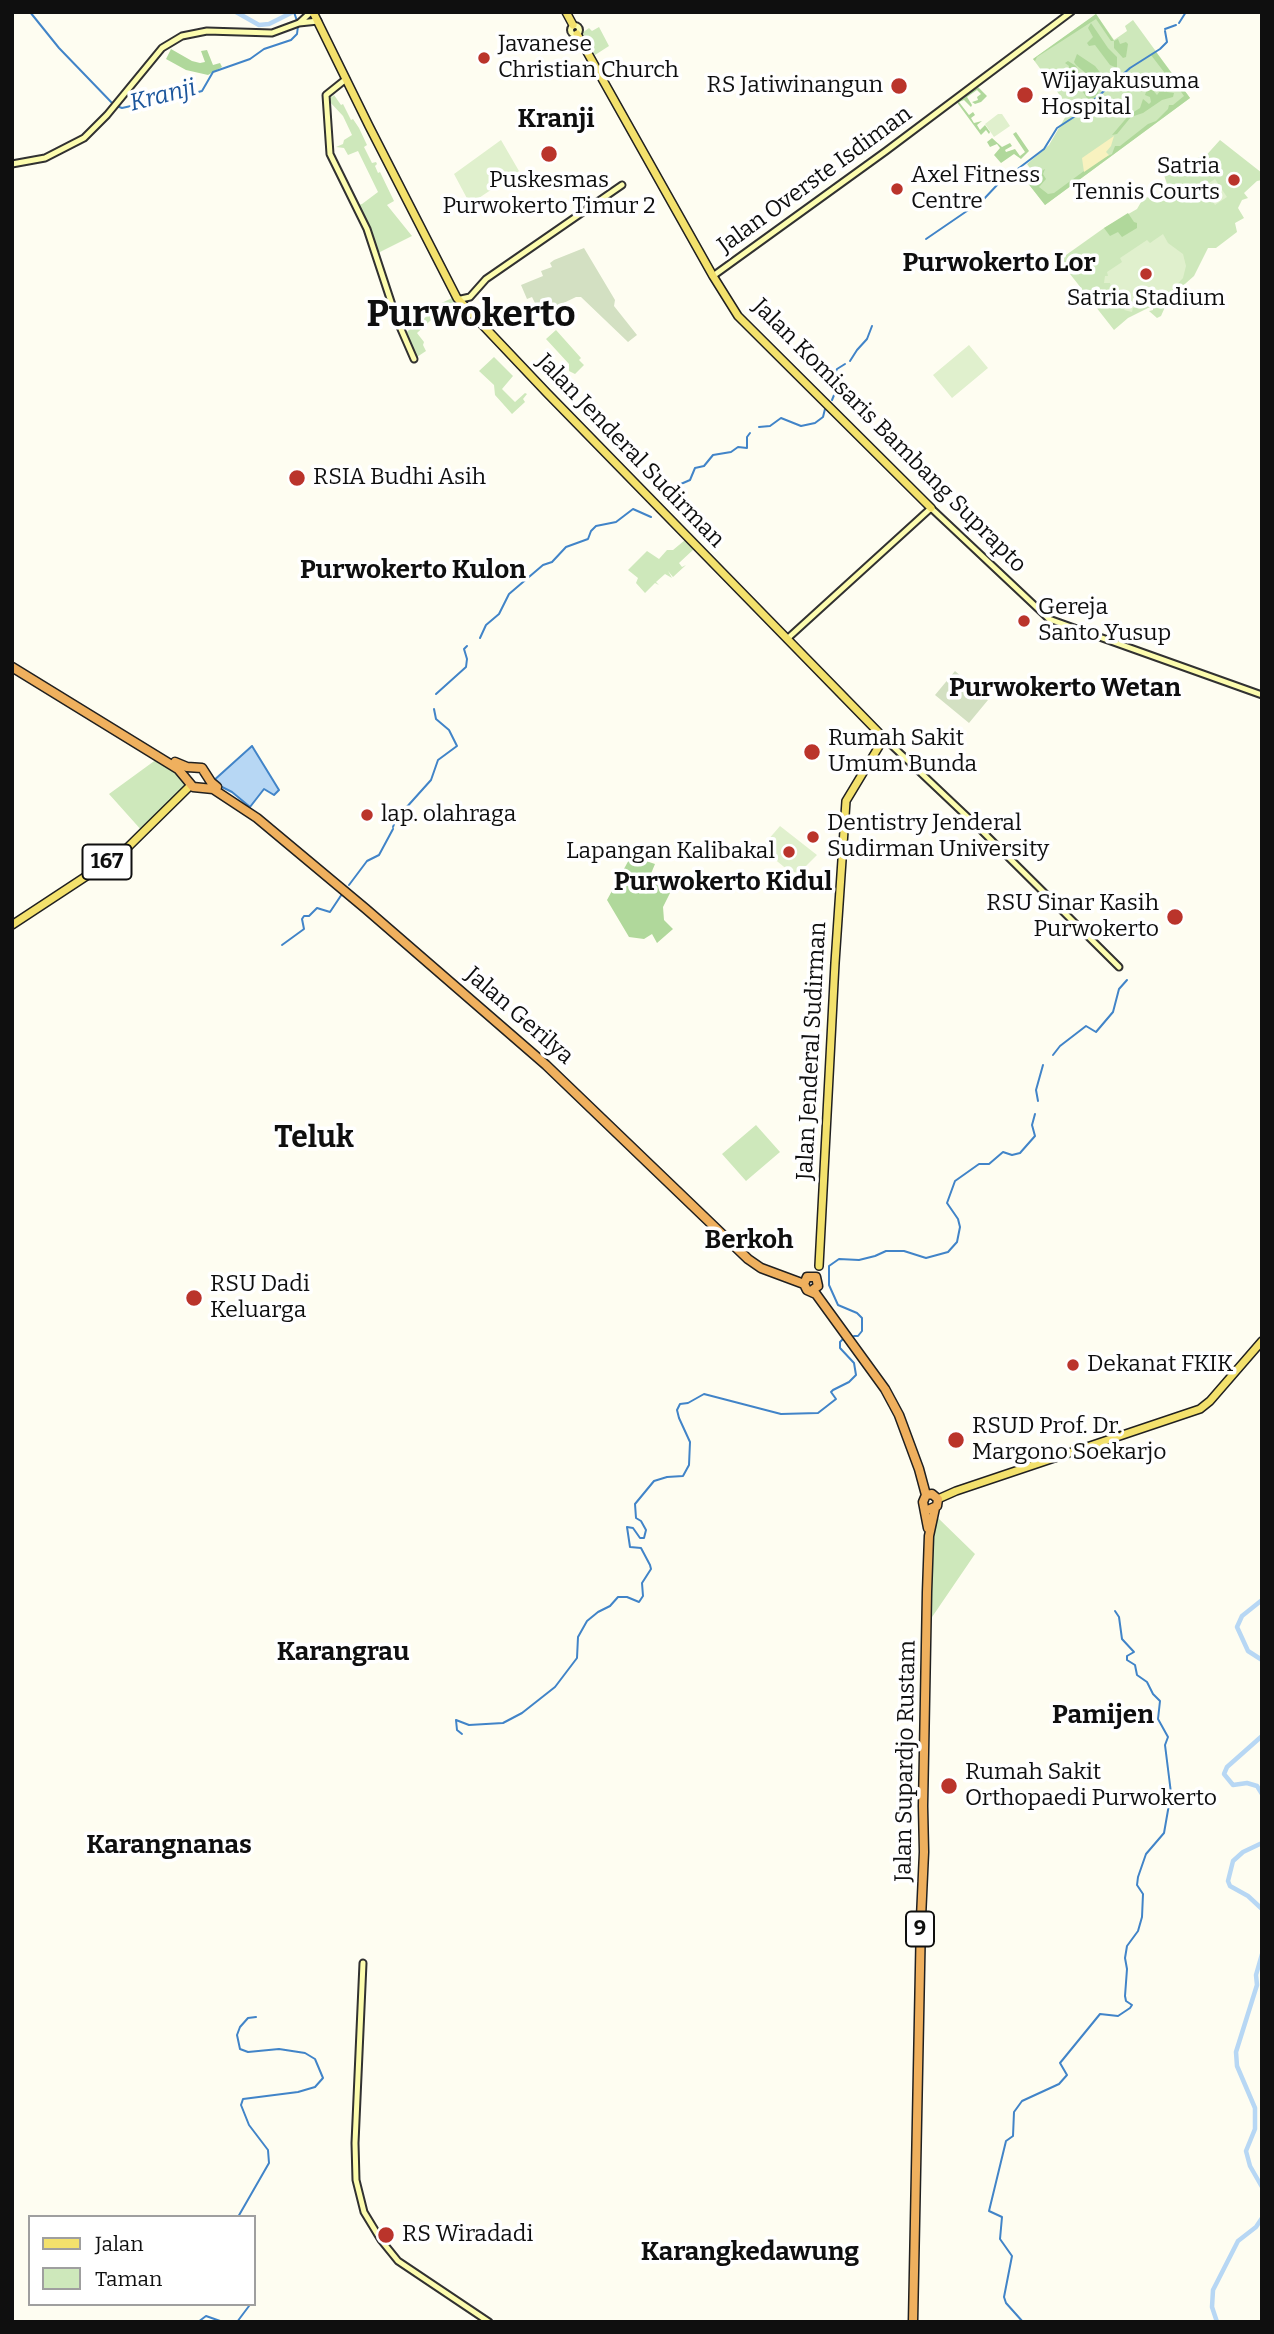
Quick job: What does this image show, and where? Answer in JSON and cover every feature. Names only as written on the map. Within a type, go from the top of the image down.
[{"type":"highway","name":"Jalan Gerilya","points":[[12,665],[139,742],[179,764],[193,768]]},
{"type":"highway","name":"Jalan Gerilya","points":[[139,742],[178,769],[192,784],[213,789],[253,814]]},
{"type":"highway","points":[[193,768],[202,768],[208,776],[205,785],[192,784],[188,772],[193,768]]},
{"type":"highway","name":"Jalan Gerilya","points":[[208,776],[214,785],[312,861],[552,1066],[630,1143]]},
{"type":"highway","name":"Jalan Gerilya","points":[[515,1035],[630,1143]]},
{"type":"highway","points":[[630,1143],[761,1268],[807,1279],[814,1276],[816,1286],[840,1327],[885,1389],[899,1415],[932,1499]]},
{"type":"highway","points":[[807,1279],[805,1288],[816,1286]]},
{"type":"highway","name":"Jalan Supardjo Rustam","points":[[913,2322],[929,1536],[932,1499],[923,1499],[929,1536]]},
{"type":"main road","name":"Jalan Jenderal Sudirman","points":[[312,12],[461,303],[884,738],[848,796],[819,1266]]},
{"type":"main road","points":[[297,24],[312,12]]},
{"type":"main road","points":[[566,12],[573,25],[579,27],[577,34]]},
{"type":"main road","name":"Jalan Overste Isdiman","points":[[713,276],[1071,12]]},
{"type":"main road","points":[[12,164],[45,158],[84,138],[112,109],[162,48],[182,36],[207,31],[272,33],[297,24],[318,21]]},
{"type":"main road","name":"Jalan Komisaris Bambang Suprapto","points":[[577,34],[738,316],[932,508],[1046,617],[1262,695]]},
{"type":"main road","points":[[346,79],[326,95],[330,154],[367,229],[397,320],[417,358]]},
{"type":"main road","points":[[461,303],[461,298],[470,297],[486,279],[622,185]]},
{"type":"main road","points":[[787,639],[932,508]]},
{"type":"main road","points":[[884,738],[1119,967]]},
{"type":"main road","name":"167","points":[[12,925],[123,852],[192,784]]},
{"type":"main road","points":[[807,1279],[819,1266]]},
{"type":"main road","points":[[816,1286],[819,1266]]},
{"type":"main road","points":[[932,1499],[1205,1406],[1262,1340]]},
{"type":"main road","points":[[363,1963],[355,2143],[356,2180],[364,2213],[380,2241],[398,2261],[489,2322]]},
{"type":"green space","points":[[1096,14],[1114,40],[1127,31],[1125,26],[1133,20],[1190,98],[1045,205],[1027,182],[1035,175],[1027,164],[1049,145],[1070,109],[1033,59]]},
{"type":"green space","points":[[1096,14],[1114,41],[1111,41],[1096,19],[1037,57],[1035,61],[1033,59]]},
{"type":"green space","points":[[1091,23],[1117,57],[1117,68],[1110,65],[1095,45],[1089,46],[1087,43],[1093,37],[1088,28]]},
{"type":"green space","points":[[599,27],[609,46],[595,55],[582,33],[589,28],[592,31]]},
{"type":"green space","points":[[1118,39],[1120,44],[1128,44],[1126,57],[1123,58],[1114,48],[1114,41]]},
{"type":"green space","points":[[171,49],[200,63],[205,62],[201,51],[207,50],[213,65],[220,63],[222,67],[208,75],[186,70],[166,59]]},
{"type":"green space","points":[[1156,52],[1190,98],[1045,205],[1027,182],[1035,175],[1033,169],[1040,172],[1045,169],[1043,174],[1046,179],[1039,187],[1048,194],[1054,193],[1099,160],[1112,154],[1115,146],[1120,146],[1156,121],[1169,105],[1184,96],[1175,83],[1171,85],[1164,76],[1164,72],[1151,55]]},
{"type":"green space","points":[[1077,54],[1095,66],[1107,84],[1103,86],[1099,80],[1076,65],[1074,62]]},
{"type":"green space","points":[[1068,61],[1076,66],[1080,75],[1084,75],[1098,92],[1100,96],[1097,99],[1089,101],[1068,70],[1069,66],[1065,63]]},
{"type":"green space","points":[[977,86],[987,96],[981,102],[972,102],[978,100],[977,97],[981,94],[977,90],[967,97],[971,107],[964,100],[959,102],[969,115],[973,112],[975,115],[971,118],[974,123],[982,121],[977,125],[980,130],[985,125],[989,134],[986,130],[981,135],[956,101]]},
{"type":"green space","points":[[1150,87],[1157,95],[1166,90],[1174,93],[1173,97],[1131,117],[1117,134],[1112,135],[1129,115],[1140,108],[1143,99],[1149,104],[1151,102],[1150,97],[1145,95]]},
{"type":"green space","points":[[329,93],[343,104],[351,120],[353,119],[359,128],[367,145],[364,147],[372,163],[376,162],[378,173],[380,172],[394,201],[387,205],[412,236],[376,254],[356,205],[362,204],[378,192],[358,151],[348,155],[344,148],[336,147],[352,135],[343,116],[329,101]]},
{"type":"green space","points":[[1002,114],[1010,126],[994,137],[985,124]]},
{"type":"green space","points":[[1016,132],[1029,151],[1021,159],[1014,154],[1001,163],[994,155],[1000,148],[997,144],[990,147],[987,142],[992,138],[1002,147],[1010,143],[1012,146],[1005,150],[1006,152],[1015,149],[1020,156],[1025,152],[1013,134]]},
{"type":"green space","points":[[501,140],[519,171],[470,204],[454,174]]},
{"type":"green space","points":[[1220,140],[1262,173],[1262,180],[1257,181],[1244,193],[1248,198],[1242,200],[1238,208],[1244,218],[1235,223],[1237,232],[1216,248],[1208,248],[1194,276],[1169,298],[1161,316],[1157,318],[1149,311],[1153,310],[1153,307],[1148,308],[1128,318],[1114,330],[1059,260],[1104,228],[1137,209],[1144,197],[1156,198],[1167,184],[1164,175],[1173,169],[1187,167],[1192,160],[1200,157],[1202,160]]},
{"type":"green space","points":[[1215,179],[1227,197],[1215,205],[1203,187]]},
{"type":"green space","points":[[1128,213],[1137,223],[1137,228],[1122,237],[1118,232],[1110,236],[1104,228]]},
{"type":"green space","name":"Satria Stadium","points":[[1163,234],[1168,243],[1183,254],[1186,266],[1183,278],[1173,289],[1148,306],[1133,308],[1132,312],[1124,310],[1125,306],[1113,295],[1110,283],[1104,283],[1107,272],[1122,262],[1120,258],[1147,240],[1150,243]]},
{"type":"green space","points":[[584,248],[615,300],[614,306],[637,335],[628,342],[581,297],[547,311],[540,317],[535,311],[537,307],[532,297],[527,299],[521,285],[543,276],[541,271],[552,267],[550,263],[554,260]]},
{"type":"green space","points":[[452,298],[456,303],[448,312],[444,308],[417,333],[424,342],[426,351],[414,359],[404,334],[427,316],[423,309],[429,309]]},
{"type":"green space","points":[[556,330],[581,358],[579,360],[584,365],[575,374],[569,371],[569,364],[546,339]]},
{"type":"green space","points":[[969,345],[988,368],[952,398],[933,375]]},
{"type":"green space","points":[[494,357],[513,376],[502,389],[515,402],[527,394],[523,399],[525,402],[512,414],[495,395],[494,385],[479,371]]},
{"type":"green space","points":[[685,540],[694,549],[679,563],[682,567],[686,565],[673,577],[668,571],[672,578],[665,574],[656,582],[659,585],[655,583],[645,593],[636,583],[638,578],[628,570],[647,551],[659,559],[667,550],[673,550]]},
{"type":"green space","points":[[955,671],[988,700],[969,723],[935,695]]},
{"type":"green space","points":[[157,759],[183,775],[186,784],[183,791],[143,832],[109,794]]},
{"type":"green space","name":"Lapangan Kalibakal","points":[[780,826],[817,855],[799,873],[789,871],[761,848]]},
{"type":"green space","points":[[631,856],[655,864],[650,876],[652,881],[659,886],[663,885],[670,893],[663,907],[664,920],[673,929],[657,943],[652,934],[644,939],[629,937],[607,900]]},
{"type":"green space","points":[[756,1125],[780,1152],[746,1181],[722,1154]]},
{"type":"green space","points":[[936,1516],[975,1554],[930,1620],[933,1523]]},
{"type":"sand","points":[[1114,136],[1106,152],[1109,155],[1084,172],[1082,158]]},
{"type":"water","points":[[252,746],[279,790],[274,795],[264,789],[250,807],[232,792],[212,782]]},
{"type":"waterway","name":"Kranji","points":[[30,12],[59,48],[114,105],[122,108],[140,104],[167,92],[191,94],[202,91],[213,72],[291,40],[297,34],[298,26]]},
{"type":"waterway","name":"Kranji","points":[[236,12],[259,25],[269,24],[293,12]]},
{"type":"waterway","name":"Kranji","points":[[294,12],[297,21]]},
{"type":"waterway","points":[[1179,23],[1186,12]]},
{"type":"waterway","points":[[1165,29],[1176,25]]},
{"type":"waterway","points":[[926,239],[983,200],[998,184],[1044,149],[1057,128],[1077,115],[1130,68],[1160,49],[1167,42],[1165,31]]},
{"type":"waterway","points":[[850,361],[867,339],[872,326]]},
{"type":"waterway","points":[[832,400],[837,388],[835,373],[845,364]]},
{"type":"waterway","points":[[759,427],[770,426],[781,418],[801,426],[815,423],[823,417],[825,409]]},
{"type":"waterway","points":[[666,501],[674,487],[690,480],[695,468],[704,466],[713,455],[731,452],[738,447],[747,448],[747,437],[750,433]]},
{"type":"waterway","points":[[480,638],[486,625],[499,614],[509,594],[543,565],[552,562],[566,547],[588,539],[596,526],[616,522],[633,509],[651,517]]},
{"type":"waterway","points":[[436,694],[466,667],[464,649],[467,646]]},
{"type":"waterway","points":[[393,827],[396,819],[431,780],[438,760],[457,746],[449,730],[436,719],[434,709]]},
{"type":"waterway","points":[[349,885],[367,861],[379,855],[393,829]]},
{"type":"waterway","points":[[282,945],[304,929],[304,916],[309,916],[317,908],[330,912],[342,894]]},
{"type":"waterway","points":[[1053,1055],[1060,1046],[1086,1026],[1096,1032],[1113,1012],[1119,989],[1127,980]]},
{"type":"waterway","points":[[1038,1101],[1036,1090],[1043,1065]]},
{"type":"waterway","points":[[854,1336],[858,1336],[862,1331],[862,1318],[838,1305],[829,1285],[829,1266],[839,1259],[859,1260],[886,1251],[904,1251],[926,1258],[948,1252],[957,1242],[960,1227],[947,1203],[955,1181],[979,1164],[989,1164],[1003,1152],[1012,1155],[1020,1153],[1035,1136],[1032,1125],[1035,1114]]},
{"type":"waterway","points":[[462,1734],[457,1730],[456,1720],[469,1725],[503,1723],[522,1713],[555,1687],[577,1658],[578,1637],[587,1621],[610,1606],[618,1597],[639,1602],[643,1596],[642,1583],[651,1569],[641,1548],[630,1547],[627,1527],[633,1528],[640,1538],[644,1538],[646,1530],[636,1518],[635,1504],[654,1481],[683,1476],[689,1465],[690,1442],[679,1418],[677,1410],[680,1404],[688,1403],[704,1394],[781,1414],[818,1413],[836,1399],[831,1392],[856,1375],[854,1363],[840,1348],[843,1339]]},
{"type":"waterway","points":[[1262,1600],[1242,1616],[1237,1627],[1248,1651],[1262,1660]]},
{"type":"waterway","points":[[1023,2322],[1004,2297],[1012,2256],[1000,2239],[1002,2217],[989,2211],[1006,2141],[1013,2136],[1014,2112],[1022,2101],[1059,2084],[1067,2075],[1060,2063],[1100,2014],[1118,2016],[1132,2005],[1126,2001],[1125,1996],[1125,1958],[1127,1946],[1138,1931],[1142,1917],[1143,1894],[1137,1885],[1138,1877],[1146,1854],[1164,1833],[1171,1793],[1165,1745],[1168,1737],[1158,1719],[1160,1701],[1147,1682],[1137,1675],[1135,1665],[1127,1660],[1127,1656],[1134,1652],[1122,1639],[1119,1617],[1115,1611]]},
{"type":"waterway","points":[[1262,1736],[1227,1767],[1224,1774],[1233,1785],[1247,1783],[1257,1786],[1262,1794]]},
{"type":"waterway","points":[[1262,1843],[1243,1852],[1233,1861],[1228,1881],[1230,1886],[1248,1896],[1262,1909]]},
{"type":"waterway","points":[[1262,1954],[1256,1975],[1257,1985],[1236,2052],[1237,2066],[1255,2108],[1255,2129],[1246,2151],[1250,2166],[1262,2187]]},
{"type":"waterway","points":[[239,2215],[269,2163],[268,2150],[249,2125],[241,2105],[243,2099],[298,2092],[315,2087],[323,2078],[315,2059],[305,2053],[279,2049],[248,2052],[240,2049],[237,2035],[240,2027],[248,2018],[256,2017]]},
{"type":"waterway","points":[[1217,2322],[1212,2307],[1213,2290],[1238,2241],[1256,2227],[1262,2218]]},
{"type":"waterway","points":[[237,2322],[249,2306]]},
{"type":"waterway","points":[[198,2322],[206,2316],[223,2322]]},
{"type":"place","name":"Javanese Christian Church","points":[[484,58]]},
{"type":"place","name":"RS Jatiwinangun","points":[[899,86]]},
{"type":"place","name":"Wijayakusuma Hospital","points":[[1025,95]]},
{"type":"place","name":"Puskesmas Purwokerto Timur 2","points":[[549,154]]},
{"type":"place","name":"Satria Tennis Courts","points":[[1234,180]]},
{"type":"place","name":"Axel Fitness Centre","points":[[897,189]]},
{"type":"place","name":"Satria Stadium","points":[[1146,274]]},
{"type":"place","name":"RSIA Budhi Asih","points":[[297,478]]},
{"type":"place","name":"Gereja Santo Yusup","points":[[1024,621]]},
{"type":"place","name":"Rumah Sakit Umum Bunda","points":[[812,752]]},
{"type":"place","name":"lap. olahraga","points":[[367,815]]},
{"type":"place","name":"Dentistry Jenderal Sudirman University","points":[[813,837]]},
{"type":"place","name":"Lapangan Kalibakal","points":[[789,852]]},
{"type":"place","name":"RSU Sinar Kasih Purwokerto","points":[[1175,917]]},
{"type":"place","name":"RSU Dadi Keluarga","points":[[194,1298]]},
{"type":"place","name":"Dekanat FKIK","points":[[1073,1365]]},
{"type":"place","name":"RSUD Prof. Dr. Margono Soekarjo","points":[[956,1440]]},
{"type":"place","name":"Rumah Sakit Orthopaedi Purwokerto","points":[[949,1786]]},
{"type":"place","name":"RS Wiradadi","points":[[386,2235]]},
{"type":"district","name":"Kranji","points":[[556,120]]},
{"type":"district","name":"Purwokerto Lor","points":[[999,264]]},
{"type":"district","name":"Purwokerto","points":[[471,316]]},
{"type":"district","name":"Purwokerto Kulon","points":[[413,571]]},
{"type":"district","name":"Purwokerto Wetan","points":[[1065,689]]},
{"type":"district","name":"Purwokerto Kidul","points":[[723,883]]},
{"type":"district","name":"Teluk","points":[[314,1139]]},
{"type":"district","name":"Berkoh","points":[[749,1241]]},
{"type":"district","name":"Karangrau","points":[[343,1653]]},
{"type":"district","name":"Pamijen","points":[[1103,1716]]},
{"type":"district","name":"Karangnanas","points":[[169,1846]]},
{"type":"district","name":"Karangkedawung","points":[[750,2253]]}]
